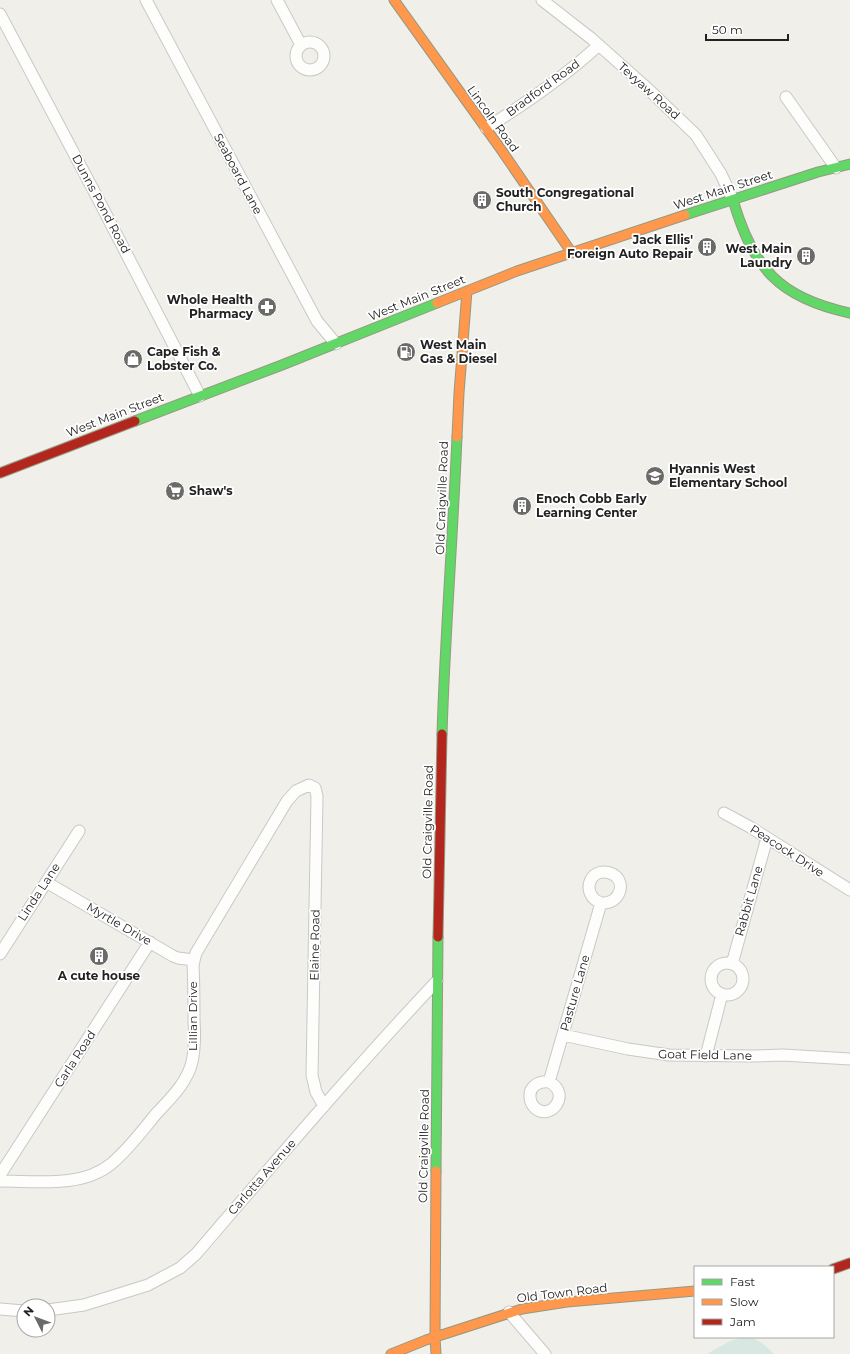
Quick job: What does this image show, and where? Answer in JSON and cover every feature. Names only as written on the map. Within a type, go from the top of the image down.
[{"type":"street","name":"Seaboard Lane","points":[[146,0],[317,321],[336,344]]},
{"type":"street","points":[[277,0],[302,45]]},
{"type":"street","name":"Lincoln Road","points":[[394,0],[486,128],[572,253]]},
{"type":"street","name":"Tevyaw Road","points":[[542,0],[599,45],[696,135],[721,174],[733,200]]},
{"type":"street","name":"Dunns Pond Road","points":[[0,14],[200,396]]},
{"type":"street","name":"Bradford Road","points":[[486,128],[544,90],[568,72],[599,45]]},
{"type":"street","points":[[786,97],[836,168]]},
{"type":"street","name":"West Main Street","points":[[0,473],[336,344],[517,271],[804,176],[850,164]]},
{"type":"street","points":[[733,200],[747,241],[753,252],[770,274],[785,287],[809,301],[850,313]]},
{"type":"street","name":"Old Craigville Road","points":[[436,1354],[439,827],[445,648],[451,570],[459,393],[467,291]]},
{"type":"street","name":"Lillian Drive","points":[[0,1181],[79,1180],[100,1171],[112,1163],[122,1153],[178,1088],[190,1070],[194,1054],[194,960],[199,947],[287,801],[296,790],[309,785]]},
{"type":"street","name":"Elaine Road","points":[[309,785],[315,788],[318,796],[312,1075],[316,1092],[324,1106]]},
{"type":"street","name":"Peacock Drive","points":[[724,813],[750,827],[850,890]]},
{"type":"street","name":"Linda Lane","points":[[0,954],[79,831]]},
{"type":"street","name":"Rabbit Lane","points":[[732,964],[767,838]]},
{"type":"street","name":"Myrtle Drive","points":[[46,882],[178,958],[194,960]]},
{"type":"street","name":"Pasture Lane","points":[[549,1082],[601,903]]},
{"type":"street","name":"Carla Road","points":[[0,1175],[150,942]]},
{"type":"street","points":[[721,964],[732,964],[738,967],[741,972],[743,979],[742,985],[732,994],[722,994],[714,988],[711,981],[712,974],[715,968],[721,964]]},
{"type":"street","name":"Carlotta Avenue","points":[[56,1309],[84,1305],[148,1285],[180,1268],[196,1254],[324,1106],[410,1009],[437,981]]},
{"type":"street","points":[[706,1056],[722,994]]},
{"type":"street","name":"Goat Field Lane","points":[[562,1035],[649,1053],[669,1055],[790,1055],[850,1058]]},
{"type":"street","points":[[834,1269],[850,1263]]},
{"type":"street","name":"Old Town Road","points":[[391,1354],[406,1347],[509,1312],[528,1308],[567,1302],[694,1291]]},
{"type":"street","points":[[0,1309],[16,1310]]},
{"type":"street","points":[[509,1312],[546,1354]]},
{"type":"shaded area","points":[[741,1338],[751,1338],[757,1340],[774,1354],[707,1354],[730,1341]]},
{"type":"traffic: fast","points":[[685,215],[818,172],[850,164]]},
{"type":"traffic: fast","points":[[733,200],[750,244],[760,262],[772,276],[787,289],[805,299],[825,307],[850,313]]},
{"type":"traffic: fast","points":[[135,421],[282,365],[437,303]]},
{"type":"traffic: fast","points":[[442,734],[457,437]]},
{"type":"traffic: fast","points":[[436,1171],[438,937]]},
{"type":"traffic: slow","points":[[394,0],[500,148],[572,253]]},
{"type":"traffic: slow","points":[[437,303],[517,271],[685,215]]},
{"type":"traffic: slow","points":[[457,437],[467,291]]},
{"type":"traffic: slow","points":[[436,1171],[436,1354]]},
{"type":"traffic: slow","points":[[391,1354],[426,1340],[522,1309],[567,1302],[694,1291]]},
{"type":"traffic: jam","points":[[0,473],[135,421]]},
{"type":"traffic: jam","points":[[438,937],[442,734]]},
{"type":"traffic: jam","points":[[834,1269],[850,1263]]},
{"type":"place","name":"South Congregational Church","points":[[482,200]]},
{"type":"place","name":"Jack Ellis' Foreign Auto Repair","points":[[707,247]]},
{"type":"place","name":"West Main Laundry","points":[[806,256]]},
{"type":"place","name":"Whole Health Pharmacy","points":[[267,307]]},
{"type":"place","name":"West Main Gas & Diesel","points":[[406,352]]},
{"type":"place","name":"Cape Fish & Lobster Co.","points":[[133,359]]},
{"type":"place","name":"Hyannis West Elementary School","points":[[655,476]]},
{"type":"place","name":"Shaw's","points":[[175,491]]},
{"type":"place","name":"Enoch Cobb Early Learning Center","points":[[522,506]]},
{"type":"place","name":"A cute house","points":[[99,956]]}]
